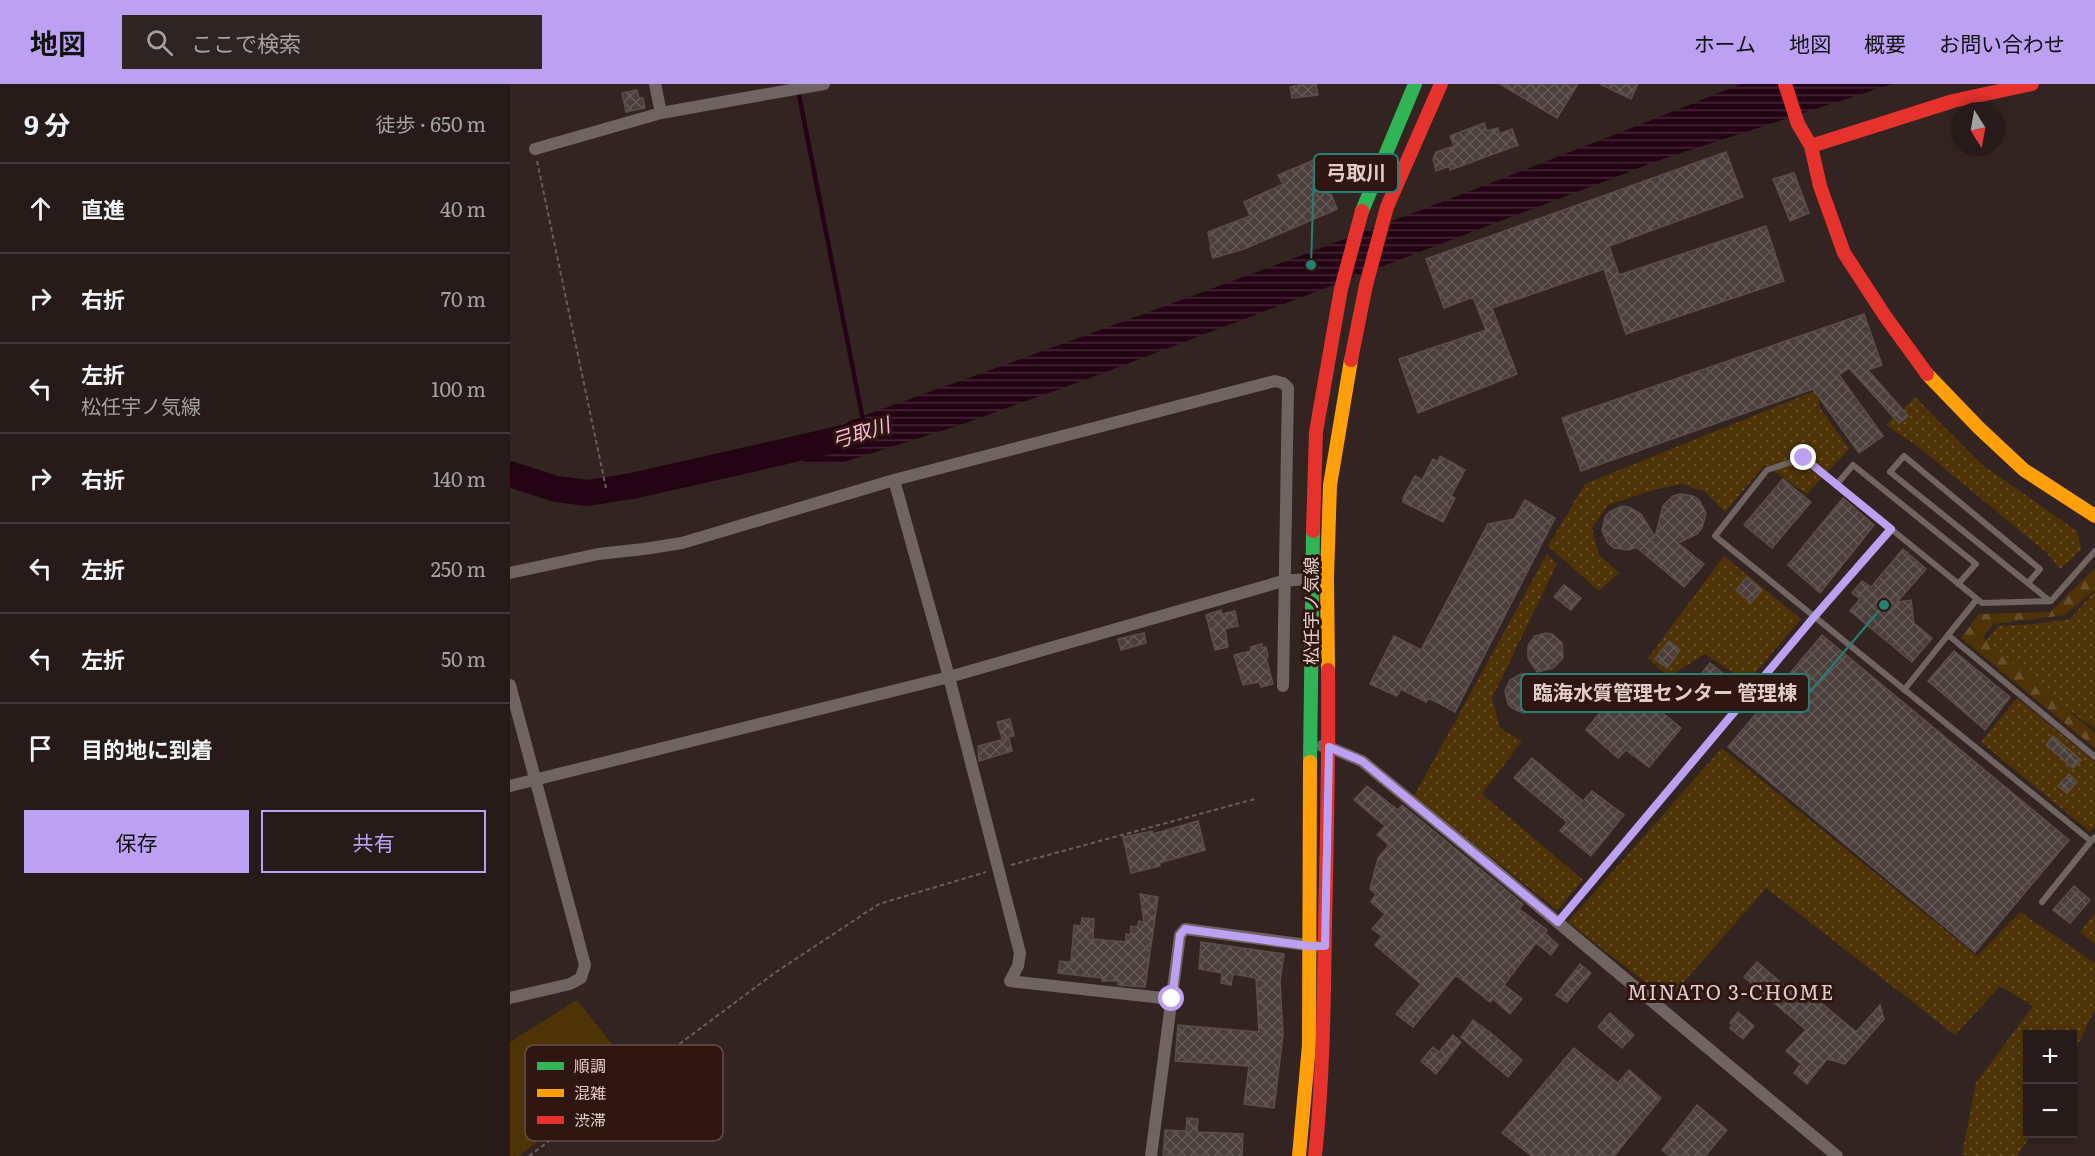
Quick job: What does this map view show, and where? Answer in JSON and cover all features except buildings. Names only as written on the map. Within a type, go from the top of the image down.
[{"type":"main road","name":"松任宇ノ気線","points":[[1299,1156],[1309,1045],[1311,578],[1316,432],[1341,289],[1361,214],[1415,84]]},
{"type":"main road","name":"松任宇ノ気線","points":[[1316,1156],[1321,1099],[1325,946],[1329,747],[1327,577],[1330,485],[1366,285],[1387,207],[1400,172],[1441,84]]},
{"type":"main road","points":[[1785,84],[1798,123],[1811,146],[1820,186],[1844,253],[1885,316],[1931,380],[2024,470],[2095,516]]},
{"type":"main road","points":[[1811,146],[1953,101],[2032,84]]},
{"type":"street","points":[[655,84],[661,113]]},
{"type":"street","points":[[534,149],[661,113],[824,84]]},
{"type":"street","points":[[510,573],[598,554],[681,543],[894,480],[1275,381],[1283,383],[1288,388],[1283,686]]},
{"type":"street","points":[[894,480],[949,677],[1020,953],[1018,966],[1010,981],[1172,999]]},
{"type":"street","points":[[510,786],[949,677],[1283,581],[1327,577]]},
{"type":"street","points":[[510,685],[585,965],[581,978],[570,984],[510,998]]},
{"type":"street","points":[[1312,745],[1329,747],[1362,761],[1837,1156]]},
{"type":"street","points":[[1151,1156],[1180,935],[1185,929],[1309,946],[1325,946]]},
{"type":"lane","points":[[2028,583],[2040,569],[1904,456],[1890,472],[2051,602]]},
{"type":"lane","points":[[2042,902],[2093,839],[1904,690],[1715,536],[1767,470],[1804,458],[1982,603],[2051,602],[2095,551]]},
{"type":"lane","points":[[1837,484],[1853,465],[1976,564],[1958,584]]},
{"type":"lane","points":[[1558,922],[1814,617],[1891,529]]},
{"type":"lane","points":[[1904,690],[1977,599]]},
{"type":"lane","points":[[1948,635],[2095,757]]},
{"type":"path","points":[[534,149],[606,488]]},
{"type":"path","points":[[678,1045],[776,972],[879,904],[1255,798]]},
{"type":"path","points":[[529,1156],[549,1141]]},
{"type":"green space","points":[[1817,390],[1820,408],[1849,449],[1807,494],[1765,465],[1725,512],[1704,491],[1681,484],[1657,489],[1608,505],[1592,528],[1599,555],[1619,573],[1599,591],[1548,546],[1585,484]]},
{"type":"green space","points":[[1915,397],[1981,464],[2077,531],[2081,550],[2060,569],[2047,553],[1916,445],[1886,425]]},
{"type":"green space","points":[[1547,554],[1557,564],[1492,698],[1500,728],[1522,741],[1482,794],[1583,880],[1557,910],[1414,796]]},
{"type":"green space","points":[[1724,556],[1801,619],[1747,682],[1705,654],[1668,677],[1648,658]]},
{"type":"green space","points":[[2095,568],[2095,590],[2065,615],[1993,624],[1983,637],[2095,733],[2095,748],[1961,638],[1979,614],[2050,612]]},
{"type":"green space","points":[[2095,591],[2095,729],[1981,647],[1998,626],[2070,619]]},
{"type":"green space","points":[[2017,698],[2095,762],[2095,826],[2090,832],[1981,742]]},
{"type":"green space","points":[[1722,748],[1977,956],[2020,912],[2095,963],[2095,1009],[2077,1047],[2077,1030],[2023,1030],[2023,1138],[2029,1138],[2017,1156],[1967,1156],[1962,1154],[1976,1083],[2033,1006],[2000,986],[1955,1035],[1766,888],[1668,1000],[1568,922]]},
{"type":"green space","points":[[2095,913],[2095,944],[2080,932]]},
{"type":"green space","points":[[577,1000],[613,1045],[525,1045],[525,1141],[539,1141],[518,1156],[510,1156],[510,1042]]},
{"type":"water","points":[[1741,84],[1892,84],[1663,159],[1090,378],[960,425],[838,464],[800,464],[849,421],[1297,257]]},
{"type":"waterway","points":[[798,90],[863,420]]},
{"type":"waterway","name":"弓取川","points":[[510,474],[556,489],[588,493],[632,486],[857,435]]},
{"type":"traffic: fast","points":[[1362,211],[1415,84]]},
{"type":"traffic: fast","points":[[1310,762],[1313,531]]},
{"type":"traffic: slow","points":[[1328,670],[1327,577],[1330,485],[1351,360]]},
{"type":"traffic: slow","points":[[1927,374],[1979,428],[2024,470],[2095,516]]},
{"type":"traffic: slow","points":[[1299,1156],[1309,1045],[1310,762]]},
{"type":"traffic: jam","points":[[1351,360],[1366,285],[1387,207],[1441,84]]},
{"type":"traffic: jam","points":[[1785,84],[1798,124],[1811,146],[1820,186],[1844,253],[1885,316],[1927,374]]},
{"type":"traffic: jam","points":[[1811,146],[1953,101],[2032,84]]},
{"type":"traffic: jam","points":[[1313,531],[1316,432],[1341,289],[1362,211]]},
{"type":"traffic: jam","points":[[1315,1156],[1324,1012],[1328,670]]},
{"type":"place","name":"弓取川","points":[[1311,265]]},
{"type":"place","name":"臨海水質管理センター 管理棟","points":[[1884,605]]},
{"type":"district","name":"MINATO 3-CHOME","points":[[1731,991]]},
{"type":"route","points":[[1172,999],[1180,935],[1185,929],[1309,946],[1325,946],[1329,747],[1362,761],[1558,922],[1814,617],[1891,529],[1804,458]]}]
